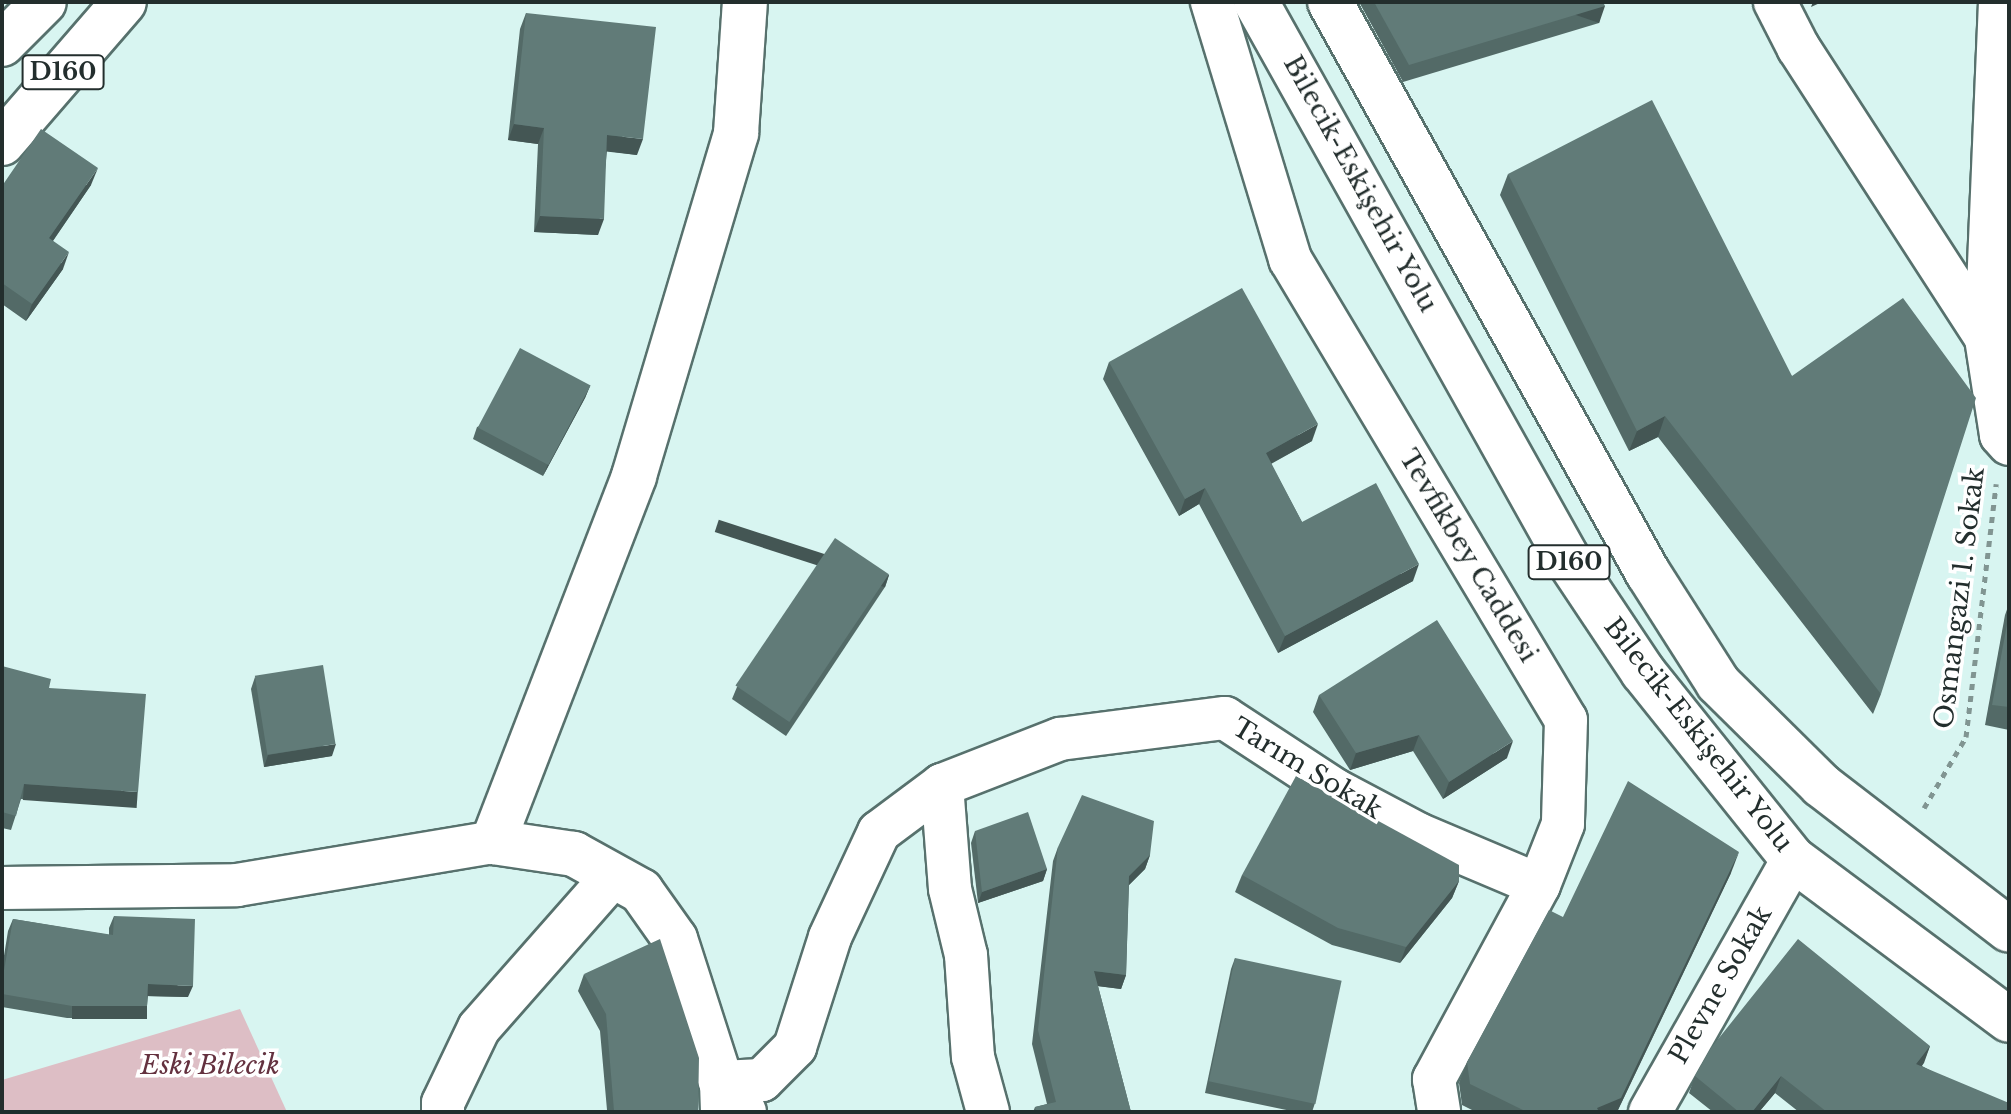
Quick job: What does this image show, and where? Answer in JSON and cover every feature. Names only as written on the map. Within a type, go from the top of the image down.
[{"type":"main road","name":"D160","points":[[2,44],[44,2]]},
{"type":"main road","name":"D160","points":[[2,143],[124,2]]},
{"type":"main road","points":[[729,1102],[675,939],[641,891],[574,854],[493,842],[634,476],[736,133],[745,2]]},
{"type":"main road","name":"Bilecik-Eskişehir Yolu","points":[[1256,2],[1567,558],[1643,672],[1793,859],[2009,1020]]},
{"type":"main road","name":"Bilecik-Eskişehir Yolu","points":[[1330,2],[1648,573],[1718,683],[1821,785],[2009,930]]},
{"type":"street","name":"Tevfikbey Caddesi","points":[[1212,2],[1290,259],[1566,720],[1563,824],[1539,885],[1434,1079],[1439,1112]]},
{"type":"street","points":[[1775,2],[1798,47],[1986,338]]},
{"type":"street","points":[[2000,2],[1986,338],[2005,439]]},
{"type":"street","name":"Tarım Sokak","points":[[729,1102],[762,1080],[795,1047],[830,937],[879,832],[942,785],[1060,739],[1225,718],[1335,790],[1418,834],[1539,885]]},
{"type":"street","points":[[942,785],[950,889],[966,955],[973,1057],[988,1112]]},
{"type":"street","points":[[2,888],[237,885],[493,842]]},
{"type":"street","name":"Plevne Sokak","points":[[1650,1112],[1793,859]]},
{"type":"street","points":[[443,1112],[443,1103],[479,1028],[613,876]]},
{"type":"path","name":"Osmangazi 1. Sokak","points":[[1901,846],[1966,737],[2005,439]]},
{"type":"green space","name":"Eski Bilecik","points":[[240,1009],[287,1112],[2,1112],[2,1080]]},
{"type":"building","points":[[1374,2],[1603,2],[1605,6],[1409,65]]},
{"type":"building","points":[[526,13],[656,27],[643,139],[607,135],[604,219],[540,216],[544,128],[514,124]]},
{"type":"building","points":[[1652,100],[1792,376],[1903,298],[1976,398],[1881,694],[1665,416],[1637,431],[1508,174]]},
{"type":"building","points":[[41,129],[98,168],[49,238],[69,252],[32,304],[2,283],[2,186]]},
{"type":"building","points":[[1242,288],[1318,424],[1266,453],[1302,522],[1376,483],[1419,564],[1285,636],[1205,488],[1185,499],[1109,362]]},
{"type":"building","points":[[520,348],[591,386],[548,465],[478,427]]},
{"type":"building","points":[[835,538],[889,574],[789,722],[735,686]]},
{"type":"building","points":[[2009,614],[2009,707],[1992,705]]},
{"type":"building","points":[[1437,620],[1513,741],[1449,782],[1419,735],[1356,753],[1319,695]]},
{"type":"building","points":[[323,665],[336,744],[267,755],[255,676]]},
{"type":"building","points":[[2,666],[51,679],[49,688],[146,694],[138,792],[24,784],[16,816],[2,812]]},
{"type":"building","points":[[1296,776],[1459,865],[1459,881],[1406,947],[1338,928],[1242,875]]},
{"type":"building","points":[[1628,781],[1739,852],[1621,1098],[1597,1108],[1599,1112],[1527,1112],[1470,1084],[1467,1062],[1549,910],[1563,917]]},
{"type":"building","points":[[1082,795],[1154,821],[1150,855],[1129,876],[1126,975],[1094,971],[1131,1112],[1036,1112],[1035,1107],[1056,1102],[1038,1030],[1058,847]]},
{"type":"building","points":[[1028,812],[1047,869],[982,892],[975,831]]},
{"type":"building","points":[[114,916],[195,919],[193,986],[148,984],[147,1006],[72,1006],[2,994],[13,919],[113,935]]},
{"type":"building","points":[[660,939],[699,1058],[698,1112],[606,1112],[614,1111],[606,1014],[584,974]]},
{"type":"building","points":[[1798,939],[1930,1046],[1916,1064],[2009,1103],[2009,1112],[1827,1112],[1781,1076],[1752,1112],[1739,1112],[1695,1076],[1711,1048]]},
{"type":"building","points":[[1235,958],[1342,981],[1315,1104],[1209,1081]]}]
